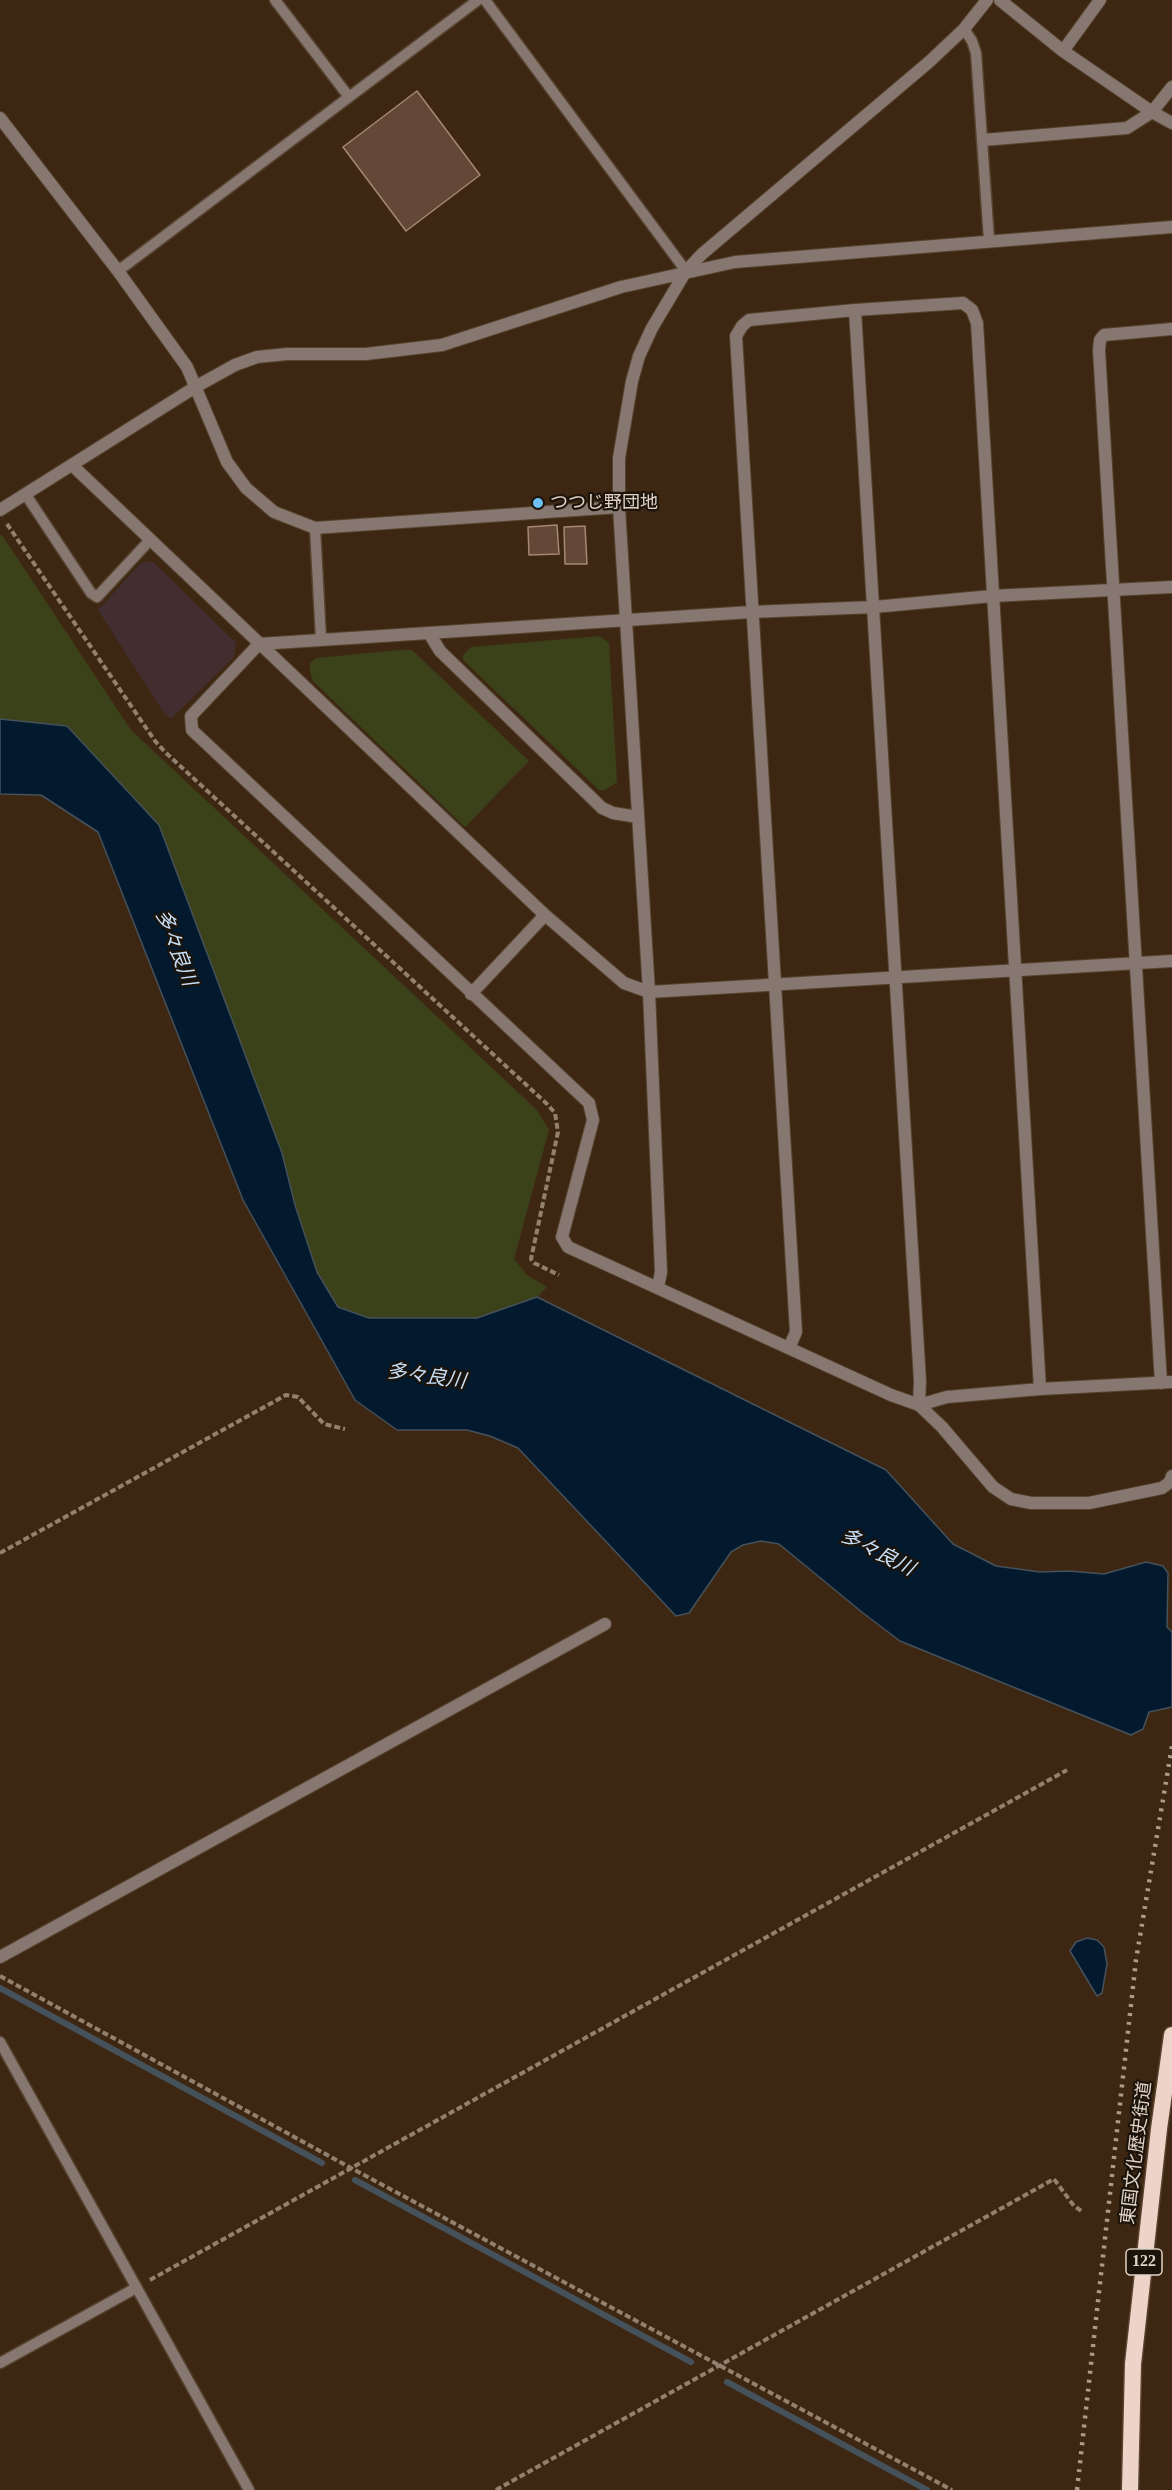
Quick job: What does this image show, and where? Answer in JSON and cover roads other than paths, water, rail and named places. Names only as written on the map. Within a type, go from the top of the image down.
[{"type":"highway","name":"東国文化歴史街道","points":[[1130,2490],[1133,2364],[1159,2128],[1172,2035]]},
{"type":"street","points":[[658,1287],[661,1272],[649,992],[619,507],[619,458],[632,381],[639,356],[652,328],[686,271],[709,248],[929,62],[964,29],[987,0]]},
{"type":"street","points":[[1000,0],[1063,51],[1152,112],[1172,123]]},
{"type":"street","points":[[1063,51],[1100,0]]},
{"type":"street","points":[[983,140],[1127,128],[1152,112],[1172,87]]},
{"type":"street","points":[[0,118],[118,271],[187,367],[197,386],[227,462],[246,488],[274,512],[315,528],[619,507]]},
{"type":"street","points":[[1,510],[197,386],[235,365],[257,357],[287,354],[366,354],[442,345],[621,287],[686,271],[763,259],[1172,227]]},
{"type":"street","points":[[789,1348],[796,1332],[736,336],[749,320],[963,303],[972,310],[977,323],[1040,1389]]},
{"type":"street","points":[[855,310],[920,1369],[919,1405]]},
{"type":"street","points":[[919,1405],[947,1397],[1166,1382],[1135,964],[1112,590],[1100,340],[1104,335],[1111,333],[1172,329]]},
{"type":"street","points":[[73,466],[545,915],[624,983],[649,992],[1172,961]]},
{"type":"street","points":[[1172,587],[992,596],[874,607],[751,612],[259,644],[191,716],[192,730],[589,1103],[593,1120],[562,1237],[568,1247],[891,1395],[919,1405],[942,1427],[993,1487],[1011,1499],[1020,1502],[1089,1503],[1162,1488],[1170,1482],[1172,1476]]},
{"type":"street","points":[[429,633],[440,651],[602,808],[613,813],[638,817]]},
{"type":"street","points":[[471,994],[545,915]]},
{"type":"street","points":[[0,1957],[605,1624]]},
{"type":"lane","points":[[275,0],[349,97]]},
{"type":"lane","points":[[118,271],[478,0]]},
{"type":"lane","points":[[485,0],[686,271]]},
{"type":"lane","points":[[964,29],[976,52],[989,240]]},
{"type":"lane","points":[[26,495],[97,597],[150,540]]},
{"type":"lane","points":[[315,528],[321,639]]},
{"type":"lane","points":[[0,2042],[249,2490]]},
{"type":"lane","points":[[0,2363],[136,2288]]},
{"type":"water","name":"多々良川","points":[[0,719],[67,726],[159,825],[282,1153],[295,1205],[317,1272],[338,1307],[369,1318],[477,1318],[537,1297],[886,1470],[953,1544],[996,1566],[1040,1572],[1069,1571],[1104,1574],[1146,1562],[1163,1566],[1168,1573],[1167,1627],[1172,1632],[1172,1707],[1149,1712],[1143,1729],[1131,1735],[900,1641],[779,1544],[761,1541],[743,1545],[731,1552],[689,1613],[676,1616],[518,1448],[490,1436],[467,1430],[397,1430],[355,1400],[243,1200],[98,832],[41,795],[0,794]]},
{"type":"water","points":[[1087,1938],[1097,1940],[1104,1947],[1107,1964],[1102,1993],[1097,1996],[1070,1951],[1076,1942]]},
{"type":"waterway","points":[[0,1988],[322,2163]]},
{"type":"waterway","points":[[355,2180],[691,2362]]},
{"type":"waterway","points":[[727,2382],[927,2490]]},
{"type":"railway","points":[[1077,2490],[1136,1960],[1172,1746]]},
{"type":"place","name":"つつじ野団地","points":[[538,503]]}]
